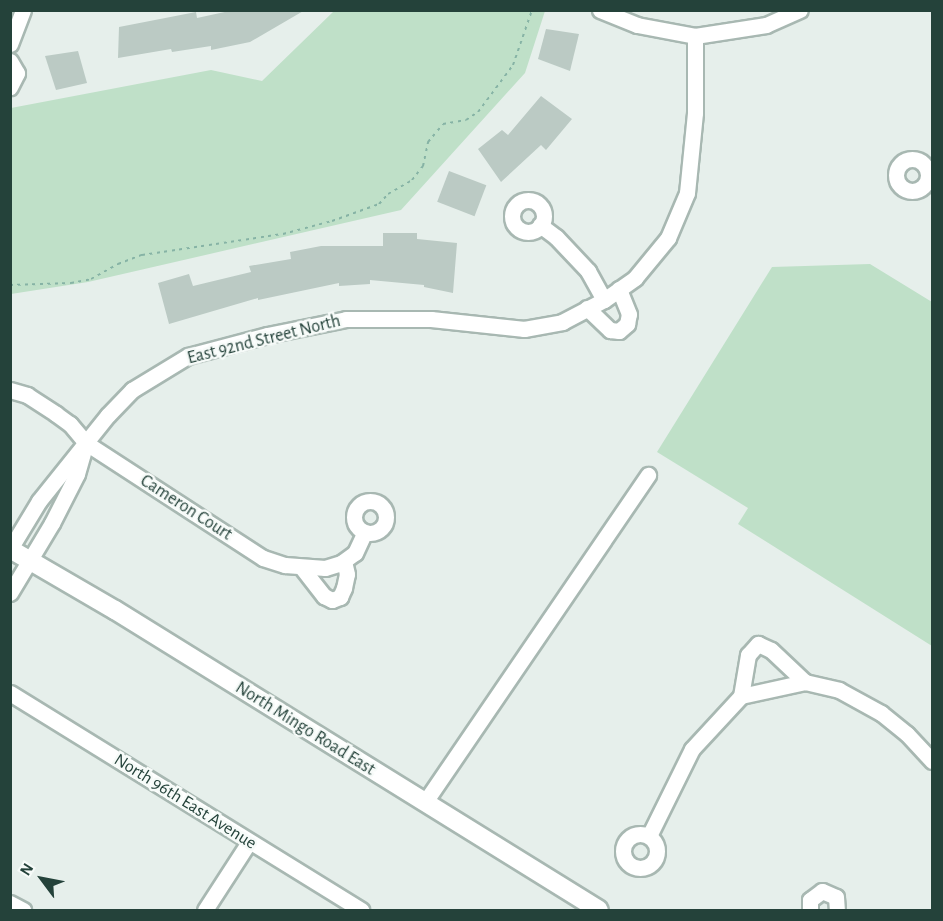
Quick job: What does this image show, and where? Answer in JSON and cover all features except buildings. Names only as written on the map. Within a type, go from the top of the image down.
[{"type":"street","points":[[10,44],[23,10]]},
{"type":"street","points":[[600,10],[637,25],[695,36],[766,24],[797,11]]},
{"type":"street","name":"East 92nd Street North","points":[[10,549],[39,501],[132,390],[188,356],[267,335],[346,319],[431,319],[524,329],[562,321],[604,300],[635,278],[668,238],[687,193],[695,113],[695,36]]},
{"type":"street","points":[[10,61],[17,73],[10,87]]},
{"type":"street","points":[[540,225],[556,237],[588,271],[604,300]]},
{"type":"street","points":[[587,308],[609,330],[619,331],[627,324],[629,314],[619,289]]},
{"type":"street","name":"Cameron Court","points":[[10,390],[27,395],[70,424],[86,443],[263,558],[302,568],[325,568],[344,561]]},
{"type":"street","points":[[10,593],[30,562],[77,474],[86,443]]},
{"type":"street","points":[[424,802],[648,474]]},
{"type":"street","points":[[302,568],[324,596],[332,600],[340,597],[347,574],[344,561],[355,552],[365,532]]},
{"type":"street","name":"North Mingo Road East","points":[[10,549],[115,610],[599,910]]},
{"type":"street","points":[[649,836],[692,749],[741,696],[748,655],[758,644],[771,650],[805,682]]},
{"type":"street","points":[[741,696],[805,682],[838,690],[873,708],[907,734],[933,760]]},
{"type":"street","name":"North 96th East Avenue","points":[[10,693],[361,910]]},
{"type":"street","points":[[205,910],[249,842]]},
{"type":"street","points":[[810,910],[810,900],[822,891],[836,897],[837,910]]},
{"type":"street","points":[[10,903],[23,910]]},
{"type":"path","points":[[10,285],[71,283],[91,279],[118,264],[142,255],[283,234],[332,221],[379,204],[388,194],[412,180],[423,166],[428,142],[443,124],[466,120],[478,112],[513,65],[532,10]]},
{"type":"green space","points":[[334,11],[545,11],[525,73],[401,210],[88,282],[11,294],[11,108],[211,70],[262,81]]},
{"type":"green space","points":[[870,264],[932,302],[932,646],[738,524],[748,508],[657,452],[772,267]]}]
